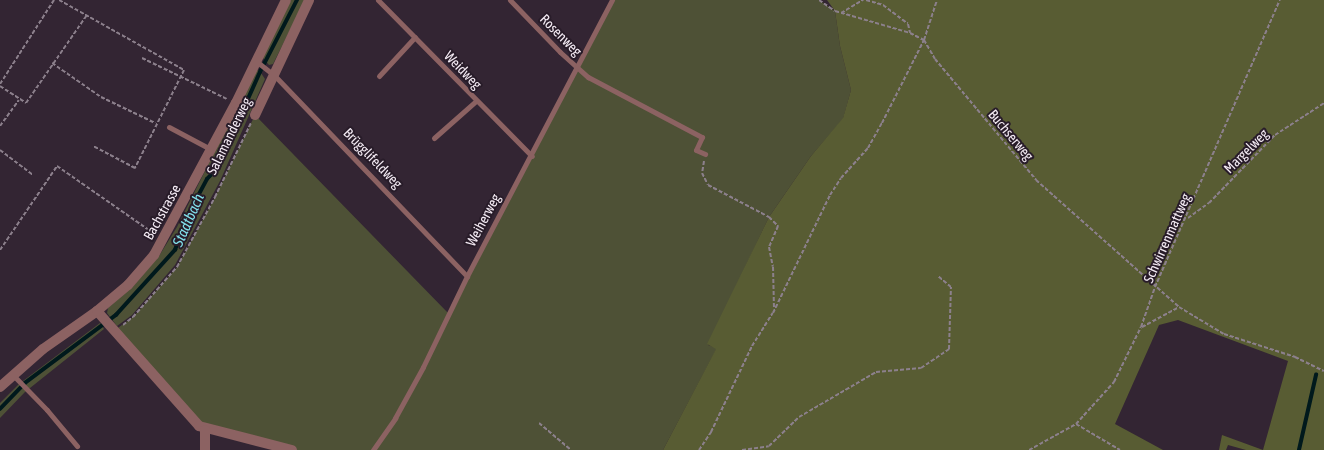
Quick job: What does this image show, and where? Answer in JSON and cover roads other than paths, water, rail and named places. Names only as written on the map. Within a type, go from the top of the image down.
[{"type":"street","name":"Bachstrasse","points":[[0,387],[16,377],[128,285],[154,255],[212,150],[257,62],[286,0]]},
{"type":"street","name":"Salamanderweg","points":[[255,115],[272,73],[309,0]]},
{"type":"street","points":[[97,311],[199,426],[205,430],[292,450]]},
{"type":"street","points":[[205,430],[205,450]]},
{"type":"lane","name":"Weidweg","points":[[378,0],[476,101],[532,156]]},
{"type":"lane","name":"Rosenweg","points":[[510,0],[588,77],[702,137],[696,150],[705,154]]},
{"type":"lane","name":"Weiherweg","points":[[374,450],[409,393],[467,276],[532,156],[612,0]]},
{"type":"lane","points":[[379,76],[414,37]]},
{"type":"lane","name":"Brügglifeldweg","points":[[257,62],[272,73],[467,276]]},
{"type":"lane","points":[[434,138],[476,101]]},
{"type":"lane","points":[[168,127],[212,150]]},
{"type":"lane","points":[[16,377],[30,391],[77,446]]},
{"type":"waterway","name":"Stadtbach","points":[[0,409],[25,383],[116,315],[175,250],[189,213],[207,179],[216,170],[260,72],[297,0]]},
{"type":"waterway","points":[[1299,450],[1316,375]]}]
